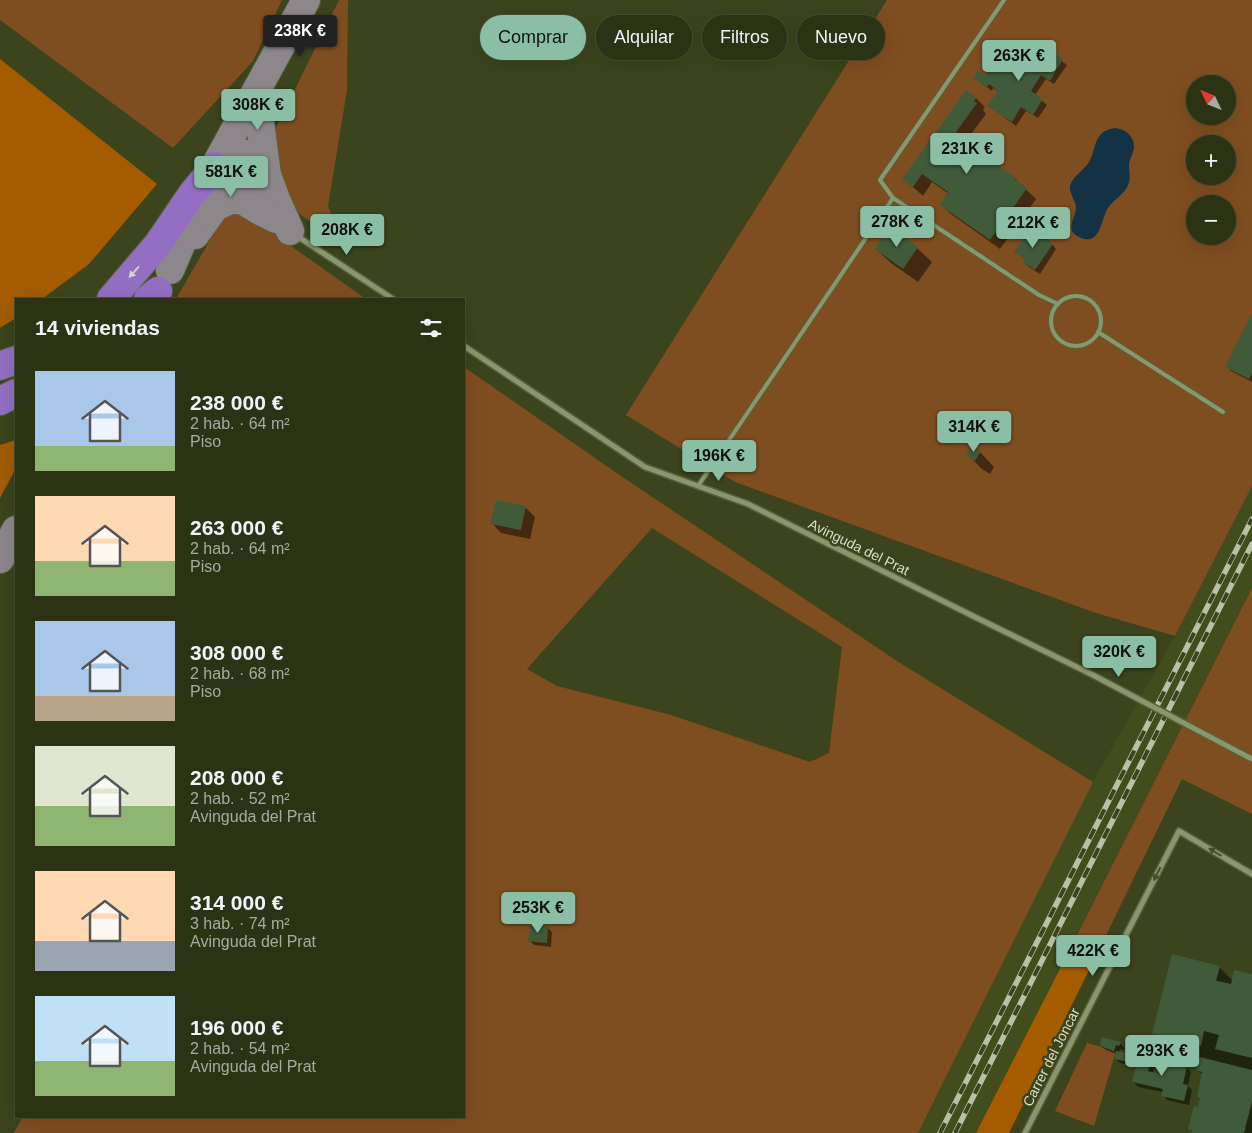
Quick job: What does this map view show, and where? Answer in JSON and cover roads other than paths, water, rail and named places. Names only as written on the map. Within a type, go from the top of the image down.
[{"type":"highway","points":[[112,298],[158,244],[219,158]]},
{"type":"highway","points":[[0,366],[15,360]]},
{"type":"highway","points":[[0,401],[15,394]]},
{"type":"main road","points":[[158,290],[219,158],[306,0]]},
{"type":"main road","points":[[256,92],[267,175],[283,225]]},
{"type":"main road","points":[[219,158],[246,154],[257,160],[267,175]]},
{"type":"main road","points":[[219,158],[239,173],[283,225]]},
{"type":"main road","points":[[158,290],[215,207],[230,200],[242,200],[283,225]]},
{"type":"main road","points":[[0,559],[15,532]]},
{"type":"street","points":[[283,225],[392,298]]},
{"type":"street","name":"Avinguda del Prat","points":[[465,347],[645,467],[748,504],[1091,674],[1252,759]]},
{"type":"street","name":"Carrer del Joncar","points":[[1025,1133],[1179,831],[1252,874]]},
{"type":"lane","points":[[1004,0],[880,180],[893,198],[1039,295],[1058,304]]},
{"type":"lane","points":[[698,486],[893,198]]},
{"type":"lane","points":[[1073,296],[1082,297],[1096,307],[1100,315],[1101,324],[1093,340],[1085,345],[1075,347],[1058,339],[1051,325],[1051,318],[1058,304],[1073,296]]},
{"type":"lane","points":[[1098,332],[1223,412]]},
{"type":"water","points":[[1115,128],[1129,134],[1133,140],[1133,150],[1129,164],[1129,183],[1108,208],[1096,235],[1088,239],[1081,238],[1073,232],[1072,228],[1076,208],[1070,186],[1089,162],[1095,144],[1101,134]]},
{"type":"railway","points":[[940,1133],[1252,519]]},
{"type":"railway","points":[[955,1133],[1252,544]]}]
